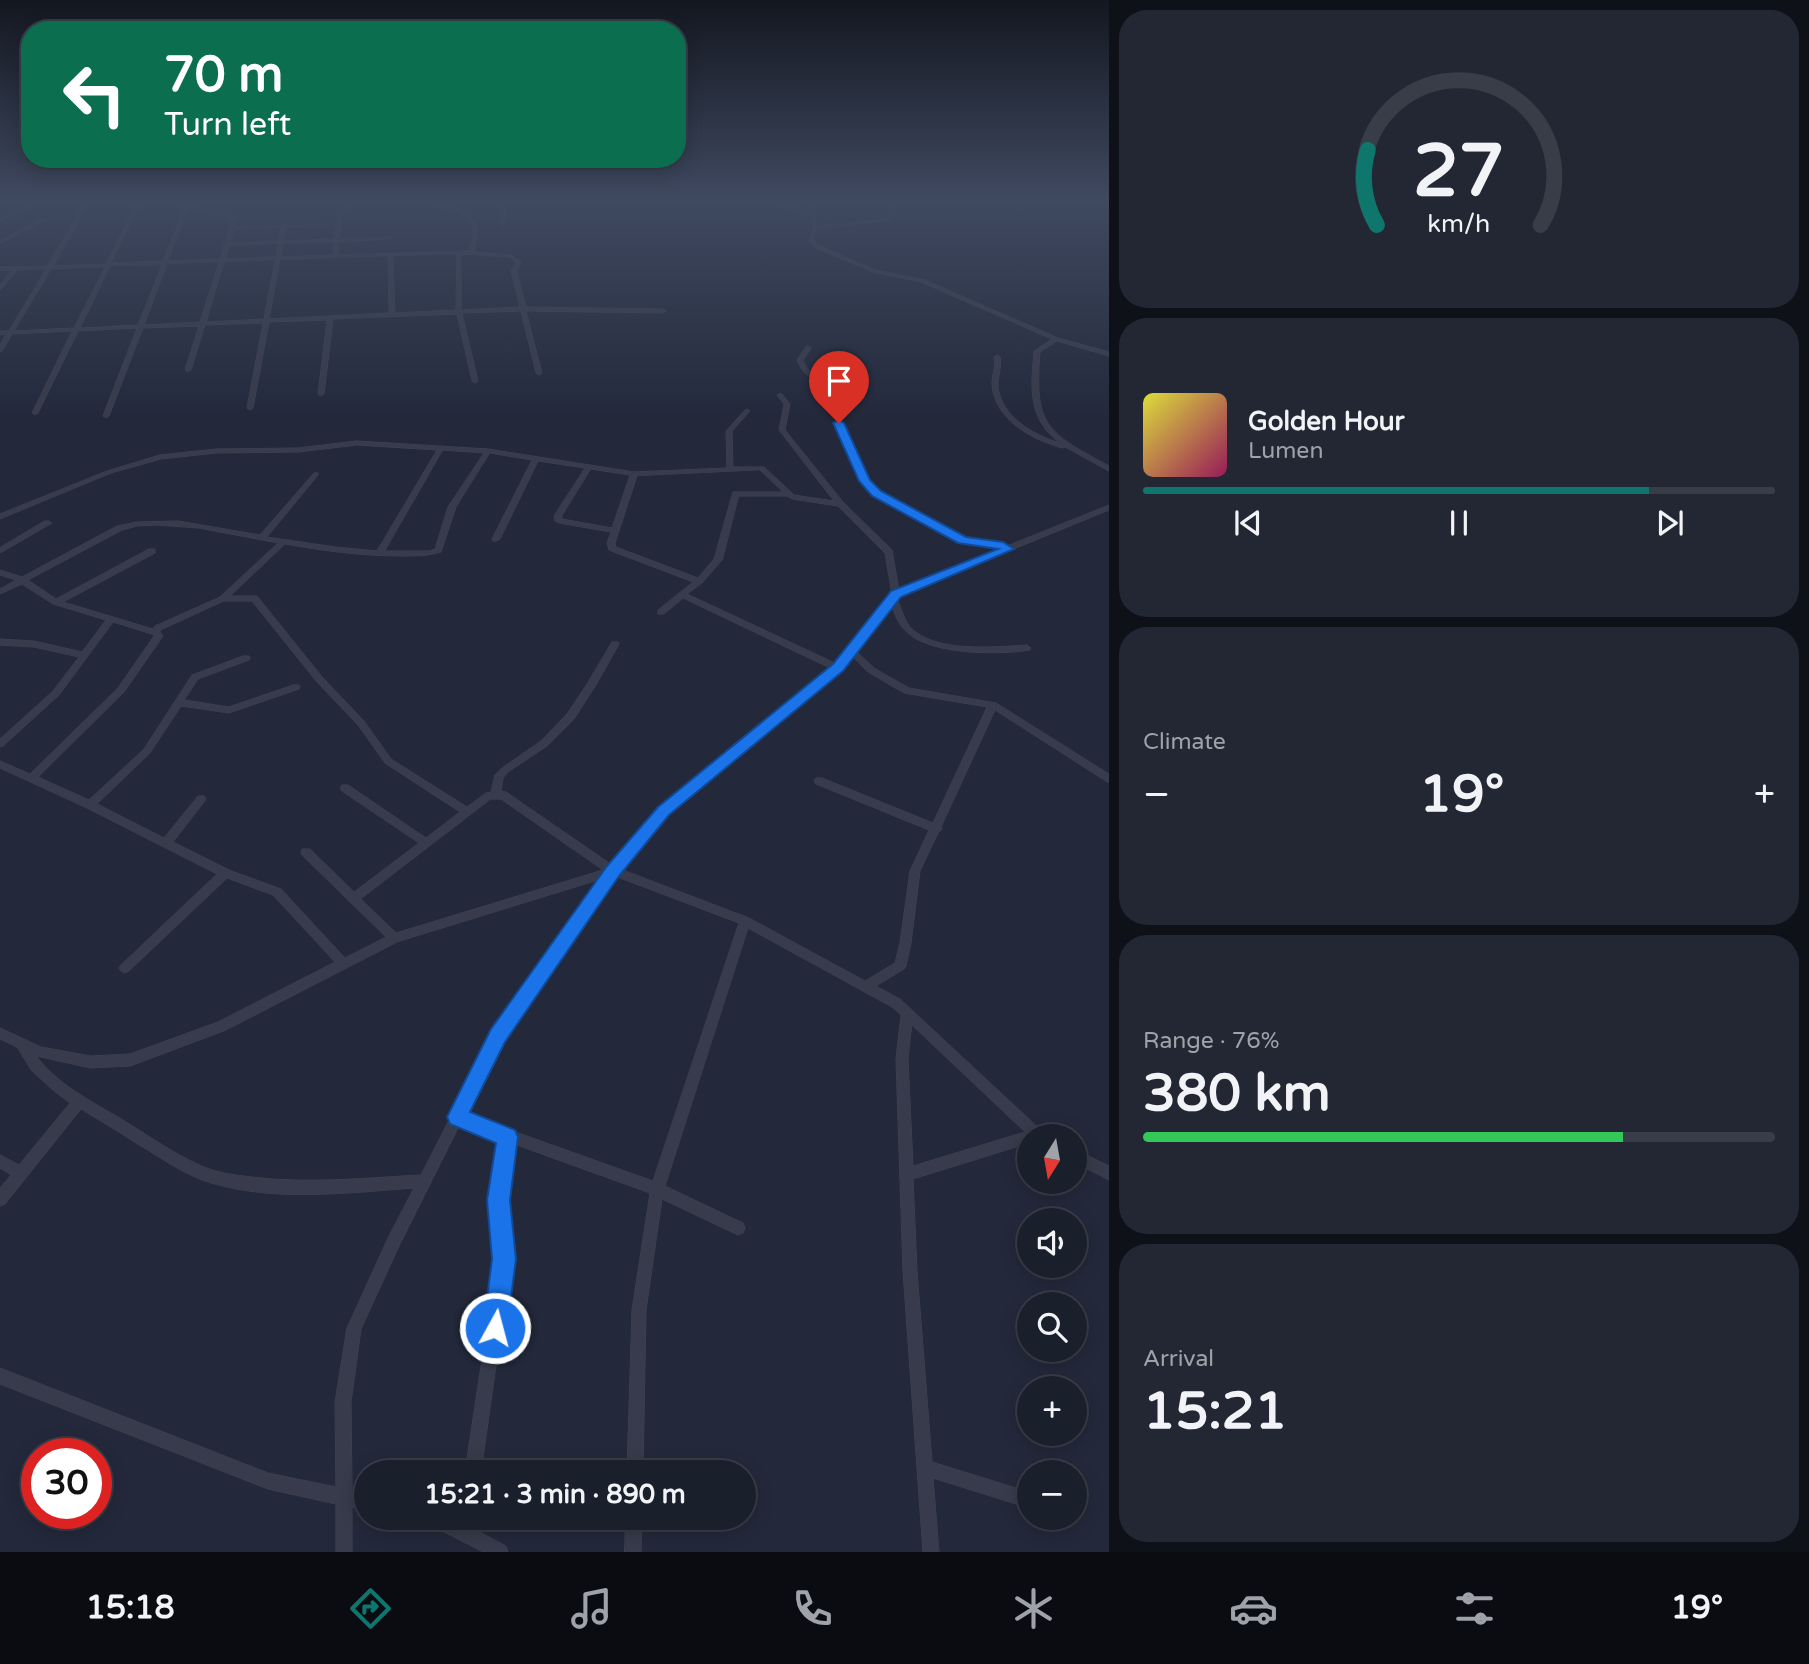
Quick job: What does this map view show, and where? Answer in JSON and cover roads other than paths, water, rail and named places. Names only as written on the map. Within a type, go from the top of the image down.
[{"type":"street","points":[[0,288],[13,272]]},
{"type":"street","points":[[0,350],[48,272]]},
{"type":"street","points":[[35,413],[104,272]]},
{"type":"street","points":[[106,416],[161,272]]},
{"type":"street","points":[[188,370],[218,272]]},
{"type":"street","points":[[250,408],[276,272]]},
{"type":"street","points":[[391,272],[392,315]]},
{"type":"street","points":[[459,272],[459,312],[475,381]]},
{"type":"street","points":[[514,272],[539,373]]},
{"type":"street","points":[[882,272],[923,281],[1056,339],[1109,354]]},
{"type":"street","points":[[0,333],[523,309],[663,311]]},
{"type":"street","points":[[321,394],[330,318]]},
{"type":"street","points":[[1056,339],[1037,351],[1033,383],[1036,410],[1042,425],[1069,447],[1109,469]]},
{"type":"street","points":[[808,348],[800,360],[801,365],[811,377],[841,393],[847,407],[838,415],[839,423],[869,488],[952,536],[1008,549]]},
{"type":"street","points":[[997,357],[1000,365],[995,384],[1000,402],[1022,428],[1047,442],[1069,447]]},
{"type":"street","points":[[780,395],[787,404],[782,430],[840,504],[889,552],[894,597],[902,622],[923,642],[991,650],[1027,648]]},
{"type":"street","points":[[730,468],[729,431],[747,411]]},
{"type":"street","points":[[0,517],[109,472],[160,457],[216,451],[298,450],[356,443],[488,451],[634,474],[730,468],[765,470],[785,494]]},
{"type":"street","points":[[381,551],[441,448]]},
{"type":"street","points":[[0,592],[20,579],[128,525],[205,526],[337,550],[421,554],[438,550],[452,507],[488,451]]},
{"type":"street","points":[[496,539],[537,458]]},
{"type":"street","points":[[589,467],[558,516],[559,521],[615,531]]},
{"type":"street","points":[[262,538],[316,474]]},
{"type":"street","points":[[634,474],[611,543],[618,552],[699,581]]},
{"type":"street","points":[[661,612],[699,581],[718,560],[736,494],[785,494],[840,504]]},
{"type":"street","points":[[344,1552],[346,1498],[343,1402],[354,1328],[424,1181],[498,1036],[613,871],[663,811],[838,668],[894,597],[1109,507]]},
{"type":"street","points":[[0,551],[48,523]]},
{"type":"street","points":[[155,632],[158,628],[223,599],[283,542]]},
{"type":"street","points":[[56,602],[152,551]]},
{"type":"street","points":[[0,572],[20,579],[56,602],[155,632],[159,636],[121,690],[32,778]]},
{"type":"street","points":[[681,595],[838,668]]},
{"type":"street","points":[[223,599],[254,598],[320,680],[361,723],[388,761],[467,812]]},
{"type":"street","points":[[0,744],[56,693],[111,619]]},
{"type":"street","points":[[0,642],[34,644],[84,655]]},
{"type":"street","points":[[496,793],[498,777],[505,770],[556,736],[571,719],[615,644]]},
{"type":"street","points":[[852,652],[871,670],[907,691],[993,705],[1109,779]]},
{"type":"street","points":[[90,805],[147,751],[199,673],[246,658]]},
{"type":"street","points":[[181,703],[229,710],[296,687]]},
{"type":"street","points":[[866,986],[900,966],[907,943],[909,900],[915,871],[993,705]]},
{"type":"street","points":[[0,764],[90,805],[225,873],[277,892],[342,963]]},
{"type":"street","points":[[819,781],[937,829]]},
{"type":"street","points":[[345,788],[426,844]]},
{"type":"street","points":[[354,898],[467,812],[496,793],[503,794],[613,871],[745,920],[896,1003],[1021,1124]]},
{"type":"street","points":[[165,844],[201,799]]},
{"type":"street","points":[[306,852],[394,938]]},
{"type":"street","points":[[0,1033],[39,1052],[91,1062],[130,1060],[222,1026],[394,938],[613,871]]},
{"type":"street","points":[[125,968],[225,873]]},
{"type":"street","points":[[635,1460],[639,1310],[657,1188],[745,920]]},
{"type":"street","points":[[907,1015],[902,1059],[907,1174],[931,1552]]},
{"type":"street","points":[[21,1043],[28,1058],[79,1102],[209,1175],[264,1184],[315,1187],[424,1181]]},
{"type":"street","points":[[0,1199],[79,1102]]},
{"type":"street","points":[[457,1117],[657,1188],[738,1228]]},
{"type":"street","points":[[475,1460],[504,1259],[499,1200],[508,1137]]},
{"type":"street","points":[[907,1174],[1017,1141]]},
{"type":"street","points":[[0,1161],[21,1173]]},
{"type":"street","points":[[1087,1162],[1109,1173]]},
{"type":"street","points":[[0,1376],[268,1481],[354,1500]]},
{"type":"street","points":[[924,1467],[1017,1496]]},
{"type":"street","points":[[471,1530],[500,1552]]},
{"type":"street","points":[[633,1552],[634,1530]]}]
